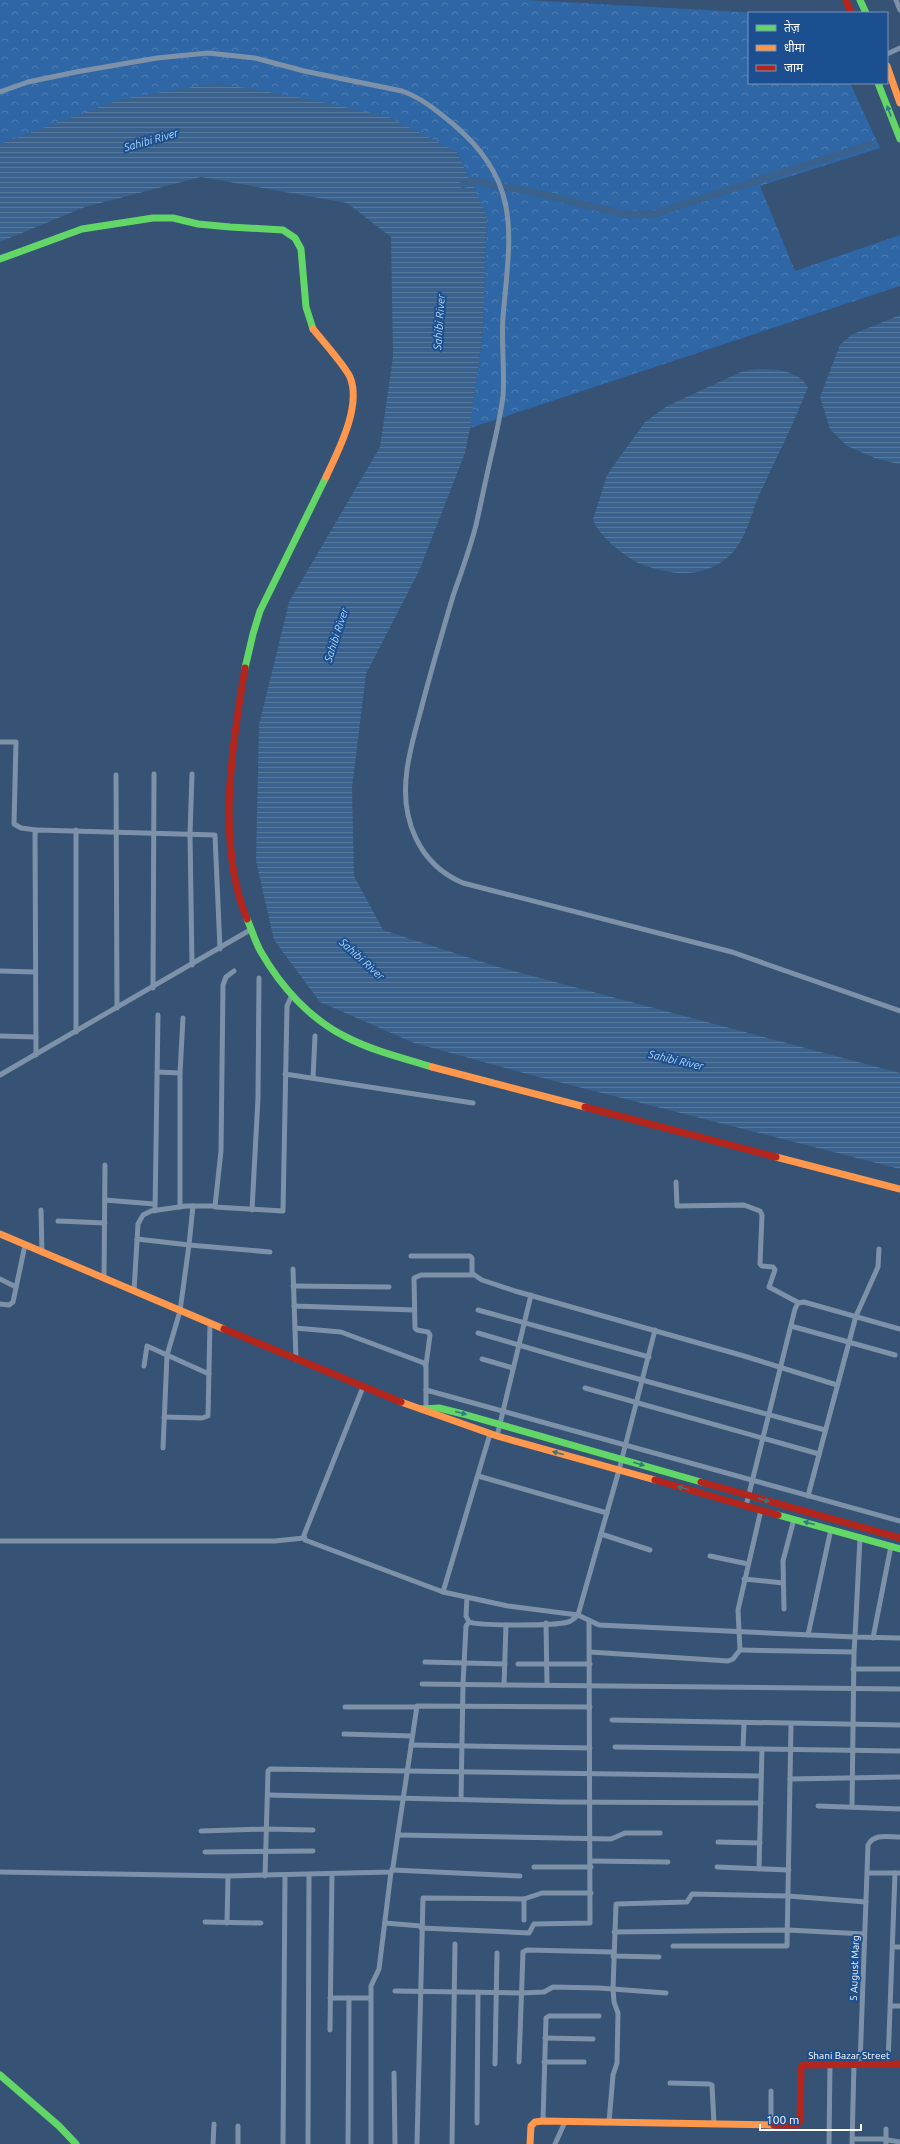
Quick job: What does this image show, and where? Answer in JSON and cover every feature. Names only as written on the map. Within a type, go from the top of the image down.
[{"type":"street","points":[[846,0],[851,12]]},
{"type":"street","points":[[860,0],[866,12]]},
{"type":"street","points":[[896,0],[900,10]]},
{"type":"street","points":[[888,54],[900,48]]},
{"type":"street","points":[[0,92],[28,82],[157,58],[193,54],[228,54],[402,91],[431,106],[479,148],[496,174],[503,189],[507,216],[509,269],[503,319],[502,400],[475,528],[439,642],[408,764],[407,804],[416,840],[433,864],[445,874],[463,883],[726,950],[900,1011]]},
{"type":"street","points":[[888,69],[900,102]]},
{"type":"street","points":[[878,84],[900,139]]},
{"type":"street","points":[[0,259],[82,229],[153,218],[173,218],[198,224],[230,227],[283,230],[295,238],[301,249],[306,307],[312,326],[350,378],[352,402],[348,423],[329,471],[258,617],[250,644],[231,756],[231,831],[235,882],[250,930],[268,965],[292,995],[316,1019],[332,1030],[357,1043],[380,1051],[479,1081],[523,1090],[900,1189]]},
{"type":"street","points":[[0,742],[16,742],[14,824],[21,828],[36,830],[116,831],[154,834],[214,835],[217,838],[220,949]]},
{"type":"street","points":[[153,988],[154,774]]},
{"type":"street","points":[[192,774],[190,834],[192,965]]},
{"type":"street","points":[[116,775],[117,1008]]},
{"type":"street","points":[[36,830],[36,1055]]},
{"type":"street","points":[[76,830],[76,1032]]},
{"type":"street","points":[[0,1075],[153,988],[250,930]]},
{"type":"street","points":[[0,971],[36,972]]},
{"type":"street","points":[[215,1207],[221,1151],[223,985],[226,977],[234,971]]},
{"type":"street","points":[[252,1210],[258,1098],[259,978]]},
{"type":"street","points":[[134,1291],[137,1240],[141,1216],[146,1212],[193,1206],[283,1211],[287,1006],[292,995]]},
{"type":"street","points":[[155,1211],[158,1016]]},
{"type":"street","points":[[180,1207],[180,1073],[183,1018]]},
{"type":"street","points":[[0,1036],[36,1037]]},
{"type":"street","points":[[313,1078],[314,1036]]},
{"type":"street","points":[[157,1072],[180,1073]]},
{"type":"street","points":[[285,1074],[473,1103]]},
{"type":"street","points":[[104,1279],[105,1165]]},
{"type":"street","points":[[676,1182],[677,1206],[744,1205],[760,1211],[762,1215],[760,1264],[762,1266],[773,1267],[775,1270],[769,1287],[799,1303],[804,1302],[900,1330]]},
{"type":"street","points":[[105,1200],[154,1204]]},
{"type":"street","points":[[163,1448],[167,1355],[180,1311],[193,1206]]},
{"type":"street","points":[[41,1210],[42,1252]]},
{"type":"street","points":[[58,1221],[104,1223]]},
{"type":"street","points":[[0,1234],[296,1360],[363,1387],[424,1408],[439,1408],[500,1424],[900,1538]]},
{"type":"street","points":[[137,1240],[270,1252]]},
{"type":"street","points":[[0,1304],[12,1303],[25,1245]]},
{"type":"street","points":[[808,1496],[856,1316],[878,1267],[879,1249]]},
{"type":"street","points":[[411,1256],[470,1256],[472,1258],[472,1274]]},
{"type":"street","points":[[293,1269],[296,1360]]},
{"type":"street","points":[[837,1385],[656,1330],[531,1295],[482,1280],[472,1274],[418,1275],[413,1280],[416,1329],[428,1332],[430,1335],[426,1365],[424,1408],[428,1413],[494,1435],[900,1549]]},
{"type":"street","points":[[0,1279],[16,1287]]},
{"type":"street","points":[[293,1286],[389,1287]]},
{"type":"street","points":[[443,1592],[478,1476],[494,1435],[500,1424],[531,1295]]},
{"type":"street","points":[[746,1506],[795,1309],[799,1303]]},
{"type":"street","points":[[294,1306],[414,1310]]},
{"type":"street","points":[[478,1310],[648,1357]]},
{"type":"street","points":[[164,1416],[202,1418],[208,1416],[210,1323]]},
{"type":"street","points":[[791,1326],[895,1355]]},
{"type":"street","points":[[295,1328],[341,1332],[422,1362],[426,1365]]},
{"type":"street","points":[[469,1622],[506,1625],[567,1622],[575,1619],[578,1615],[619,1470],[656,1330]]},
{"type":"street","points":[[478,1333],[519,1346],[825,1430]]},
{"type":"street","points":[[144,1366],[147,1346],[209,1374]]},
{"type":"street","points":[[482,1359],[513,1368]]},
{"type":"street","points":[[304,1538],[363,1387]]},
{"type":"street","points":[[585,1388],[819,1454]]},
{"type":"street","points":[[426,1390],[753,1482],[900,1521]]},
{"type":"street","points":[[478,1476],[607,1513]]},
{"type":"street","points":[[590,1652],[728,1661],[733,1659],[740,1650],[738,1610],[761,1510]]},
{"type":"street","points":[[784,1609],[784,1555],[794,1519]]},
{"type":"street","points":[[808,1635],[831,1529]]},
{"type":"street","points":[[601,1534],[650,1550]]},
{"type":"street","points":[[0,1541],[275,1541],[304,1538],[308,1542],[443,1592],[541,1612],[578,1615],[598,1625],[738,1633],[900,1638]]},
{"type":"street","points":[[852,1807],[852,1688],[860,1538]]},
{"type":"street","points":[[873,1638],[891,1546]]},
{"type":"street","points":[[710,1556],[748,1564]]},
{"type":"street","points":[[744,1579],[784,1583]]},
{"type":"street","points":[[467,1597],[466,1616],[469,1622]]},
{"type":"street","points":[[384,1923],[420,1927],[529,1933],[534,1924],[588,1924],[591,1922],[589,1621]]},
{"type":"street","points":[[461,1799],[463,1684],[466,1626],[469,1622]]},
{"type":"street","points":[[546,1623],[547,1685]]},
{"type":"street","points":[[504,1685],[506,1625]]},
{"type":"street","points":[[740,1650],[854,1652]]},
{"type":"street","points":[[424,1662],[505,1664]]},
{"type":"street","points":[[518,1664],[590,1664]]},
{"type":"street","points":[[853,1668],[900,1669]]},
{"type":"street","points":[[422,1684],[900,1689]]},
{"type":"street","points":[[345,1707],[590,1707]]},
{"type":"street","points":[[371,2144],[371,1984],[379,1969],[384,1923],[416,1707]]},
{"type":"street","points":[[612,1720],[900,1725]]},
{"type":"street","points":[[743,1748],[744,1723]]},
{"type":"street","points":[[673,1946],[786,1947],[788,1945],[791,1724]]},
{"type":"street","points":[[344,1734],[412,1736]]},
{"type":"street","points":[[410,1745],[590,1748]]},
{"type":"street","points":[[615,1747],[852,1749],[900,1751]]},
{"type":"street","points":[[759,1869],[762,1748]]},
{"type":"street","points":[[265,1876],[268,1771],[270,1769],[590,1775],[761,1776]]},
{"type":"street","points":[[790,1779],[900,1777]]},
{"type":"street","points":[[268,1796],[590,1802],[761,1803]]},
{"type":"street","points":[[818,1806],[900,1809]]},
{"type":"street","points":[[201,1831],[267,1829],[313,1830]]},
{"type":"street","points":[[398,1835],[614,1839],[627,1832],[660,1833]]},
{"type":"street","name":"5 August Marg","points":[[852,2142],[868,1873],[868,1846],[870,1841],[878,1837],[900,1837]]},
{"type":"street","points":[[718,1842],[760,1843]]},
{"type":"street","points":[[205,1852],[313,1851]]},
{"type":"street","points":[[534,1867],[668,1862]]},
{"type":"street","points":[[717,1867],[789,1870]]},
{"type":"street","points":[[0,1872],[285,1876],[392,1871],[520,1876]]},
{"type":"street","points":[[868,1873],[897,1873],[888,2064]]},
{"type":"street","points":[[330,2030],[332,1874]]},
{"type":"street","points":[[308,2144],[310,1875]]},
{"type":"street","points":[[227,1923],[228,1876]]},
{"type":"street","points":[[283,2144],[285,1876]]},
{"type":"street","points":[[417,2144],[420,1927],[422,1900],[424,1898],[524,1899],[541,1893],[591,1893]]},
{"type":"street","points":[[609,2122],[613,2075],[617,2063],[618,2013],[614,2002],[613,1954],[615,1906],[617,1903],[687,1902],[692,1894],[788,1896],[866,1902]]},
{"type":"street","points":[[524,1899],[524,1920]]},
{"type":"street","points":[[205,1922],[261,1923]]},
{"type":"street","points":[[614,1932],[788,1930],[864,1934]]},
{"type":"street","points":[[452,2144],[455,1944]]},
{"type":"street","points":[[893,1947],[900,1947]]},
{"type":"street","points":[[519,2062],[522,1954],[525,1950],[659,1957]]},
{"type":"street","points":[[495,2064],[497,1953]]},
{"type":"street","points":[[395,1990],[521,1993],[542,1992],[553,1987],[666,1993]]},
{"type":"street","points":[[478,1992],[478,2123]]},
{"type":"street","points":[[330,1998],[370,1998]]},
{"type":"street","points":[[348,2144],[349,1998]]},
{"type":"street","points":[[891,2006],[900,2006]]},
{"type":"street","points":[[543,2121],[544,2062],[547,2016],[599,2016]]},
{"type":"street","points":[[545,2038],[593,2039]]},
{"type":"street","points":[[544,2062],[584,2062]]},
{"type":"street","points":[[829,2144],[830,2064]]},
{"type":"street","name":"Shani Bazar Street","points":[[771,2125],[795,2125],[799,2123],[801,2068],[804,2065],[900,2064]]},
{"type":"street","points":[[394,2073],[395,2144]]},
{"type":"street","points":[[0,2075],[59,2126],[76,2144]]},
{"type":"street","points":[[670,2083],[712,2085],[714,2124]]},
{"type":"street","points":[[530,2144],[531,2126],[535,2122],[543,2121],[771,2125],[771,2091]]},
{"type":"street","points":[[555,2144],[565,2122]]},
{"type":"street","points":[[213,2144],[214,2124]]},
{"type":"street","points":[[238,2126],[238,2144]]},
{"type":"street","points":[[886,2129],[886,2142]]},
{"type":"street","points":[[852,2142],[900,2142]]},
{"type":"green space","points":[[0,0],[526,0],[748,12],[748,84],[850,84],[880,148],[760,186],[795,271],[900,235],[900,286],[470,428],[483,330],[487,216],[457,152],[27,134],[0,144]]},
{"type":"water","name":"Sahibi River","points":[[217,83],[308,99],[389,117],[457,152],[487,216],[483,330],[470,428],[465,453],[419,571],[366,674],[352,788],[354,876],[383,930],[495,966],[900,1073],[900,1169],[527,1074],[414,1043],[320,1002],[274,940],[256,861],[259,725],[289,602],[380,447],[393,357],[391,237],[347,203],[201,177],[85,207],[0,242],[0,144],[121,99]]},
{"type":"water","points":[[900,315],[899,464],[877,459],[847,446],[830,429],[820,397],[840,345],[851,335]]},
{"type":"water","points":[[755,369],[770,369],[791,373],[803,381],[808,387],[758,498],[739,545],[728,557],[718,564],[698,572],[676,573],[665,571],[643,565],[629,558],[606,539],[595,525],[593,519],[607,475],[645,422],[667,406],[741,372]]},
{"type":"waterway","points":[[463,185],[471,181],[529,191],[624,214],[654,214],[871,144]]},
{"type":"traffic: fast","points":[[860,0],[866,12]]},
{"type":"traffic: fast","points":[[878,84],[900,139]]},
{"type":"traffic: fast","points":[[0,259],[82,229],[153,218],[173,218],[198,224],[230,227],[283,230],[295,238],[301,249],[306,307],[313,329]]},
{"type":"traffic: fast","points":[[245,668],[260,611],[326,477]]},
{"type":"traffic: fast","points":[[247,919],[259,948],[278,978],[287,990],[320,1021],[346,1037],[367,1046],[432,1067]]},
{"type":"traffic: fast","points":[[422,1409],[439,1408],[463,1414],[701,1482]]},
{"type":"traffic: fast","points":[[778,1515],[900,1549]]},
{"type":"traffic: fast","points":[[0,2075],[59,2126],[76,2144]]},
{"type":"traffic: slow","points":[[888,69],[900,103]]},
{"type":"traffic: slow","points":[[313,329],[347,372],[353,389],[351,415],[342,442],[326,477]]},
{"type":"traffic: slow","points":[[432,1067],[585,1107]]},
{"type":"traffic: slow","points":[[776,1157],[900,1189]]},
{"type":"traffic: slow","points":[[0,1234],[224,1329]]},
{"type":"traffic: slow","points":[[401,1402],[497,1436],[655,1480]]},
{"type":"traffic: slow","points":[[530,2144],[531,2126],[535,2122],[543,2121],[774,2125]]},
{"type":"traffic: jam","points":[[846,0],[851,12]]},
{"type":"traffic: jam","points":[[245,668],[235,729],[229,827],[237,890],[247,919]]},
{"type":"traffic: jam","points":[[585,1107],[776,1157]]},
{"type":"traffic: jam","points":[[224,1329],[401,1402]]},
{"type":"traffic: jam","points":[[655,1480],[778,1515]]},
{"type":"traffic: jam","points":[[701,1482],[900,1538]]},
{"type":"traffic: jam","points":[[774,2125],[797,2125],[800,2121],[801,2068],[803,2065],[900,2064]]}]
